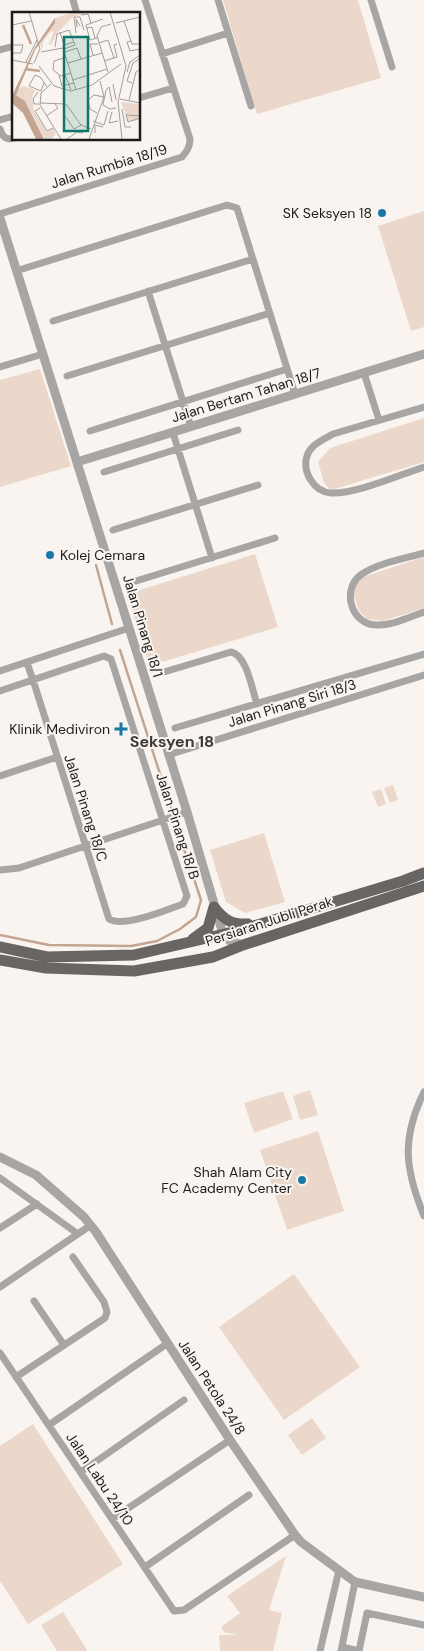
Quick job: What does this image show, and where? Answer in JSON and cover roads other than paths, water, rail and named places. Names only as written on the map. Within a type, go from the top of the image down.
[{"type":"main road","name":"Persiaran Jubli Perak","points":[[0,947],[47,957],[134,955],[177,946],[267,922],[403,881],[424,872]]},
{"type":"main road","name":"Persiaran Jubli Perak","points":[[0,960],[46,968],[134,971],[213,956],[424,886]]},
{"type":"main road","points":[[214,907],[227,921],[233,924],[267,922]]},
{"type":"main road","points":[[177,946],[196,938],[208,928],[214,907]]},
{"type":"street","name":"Jalan Rumbia 18/19","points":[[0,214],[182,157],[190,145],[190,139],[145,0]]},
{"type":"street","points":[[218,0],[251,106]]},
{"type":"street","points":[[371,0],[392,67]]},
{"type":"street","points":[[162,54],[228,33]]},
{"type":"street","points":[[140,98],[173,88]]},
{"type":"street","points":[[0,129],[5,138],[12,139]]},
{"type":"street","points":[[16,271],[227,205],[237,208],[295,394]]},
{"type":"street","name":"Jalan Pinang 18/1","points":[[0,218],[187,812],[223,934]]},
{"type":"street","points":[[53,321],[253,259]]},
{"type":"street","points":[[148,291],[191,427]]},
{"type":"street","points":[[67,376],[270,313]]},
{"type":"street","points":[[0,366],[43,354]]},
{"type":"street","name":"Jalan Bertam Tahan 18/7","points":[[77,462],[424,354]]},
{"type":"street","points":[[90,430],[287,369]]},
{"type":"street","points":[[364,373],[379,420]]},
{"type":"street","points":[[424,406],[333,434],[319,441],[307,454],[306,468],[312,484],[320,490],[330,493],[348,492],[424,467]]},
{"type":"street","points":[[104,472],[238,430]]},
{"type":"street","points":[[172,432],[212,558]]},
{"type":"street","points":[[113,530],[258,485]]},
{"type":"street","points":[[136,581],[275,538]]},
{"type":"street","points":[[424,553],[377,567],[362,574],[353,584],[349,594],[357,615],[363,621],[374,625],[386,624],[424,612]]},
{"type":"street","points":[[0,671],[129,628]]},
{"type":"street","points":[[164,672],[231,652],[236,653],[243,660],[256,704]]},
{"type":"street","points":[[175,728],[424,654]]},
{"type":"street","name":"Jalan Pinang 18/B","points":[[0,691],[104,656],[111,659],[187,896],[183,904],[150,915]]},
{"type":"street","name":"Jalan Pinang 18/C","points":[[26,663],[109,919],[119,923],[150,915]]},
{"type":"street","name":"Jalan Pinang Siri 18/3","points":[[168,755],[424,675]]},
{"type":"street","points":[[0,776],[57,757]]},
{"type":"street","points":[[0,870],[19,868],[187,812]]},
{"type":"street","points":[[223,934],[230,941],[243,945]]},
{"type":"street","points":[[424,1092],[417,1106],[409,1133],[408,1155],[410,1177],[424,1216]]},
{"type":"street","name":"Jalan Petola 24/8","points":[[0,1157],[36,1175],[91,1225],[230,1440],[301,1542],[355,1582],[424,1598]]},
{"type":"street","points":[[0,1178],[78,1234]]},
{"type":"street","points":[[0,1228],[38,1204]]},
{"type":"street","points":[[0,1287],[91,1225]]},
{"type":"street","points":[[16,1377],[105,1318],[107,1312],[104,1302],[73,1257]]},
{"type":"street","points":[[34,1301],[64,1345]]},
{"type":"street","points":[[49,1425],[168,1343]]},
{"type":"street","name":"Jalan Labu 24/10","points":[[0,1353],[174,1610],[184,1610],[295,1535]]},
{"type":"street","points":[[81,1472],[184,1400]]},
{"type":"street","points":[[112,1519],[230,1440]]},
{"type":"street","points":[[145,1567],[249,1495]]},
{"type":"street","points":[[320,1651],[339,1570]]},
{"type":"street","points":[[355,1582],[341,1649],[359,1651],[367,1613],[424,1624]]},
{"type":"waterway","points":[[96,565],[112,624]]},
{"type":"waterway","points":[[120,650],[171,808]]},
{"type":"waterway","points":[[0,935],[49,945],[131,946],[157,941],[180,929],[196,917],[201,900],[179,834]]},
{"type":"place","name":"SK Seksyen 18","points":[[382,213]]},
{"type":"place","name":"Kolej Cemara","points":[[50,555]]},
{"type":"place","name":"Klinik Mediviron","points":[[121,729]]},
{"type":"place","name":"Shah Alam City FC Academy Center","points":[[302,1180]]},
{"type":"district","name":"Seksyen 18","points":[[172,741]]}]
